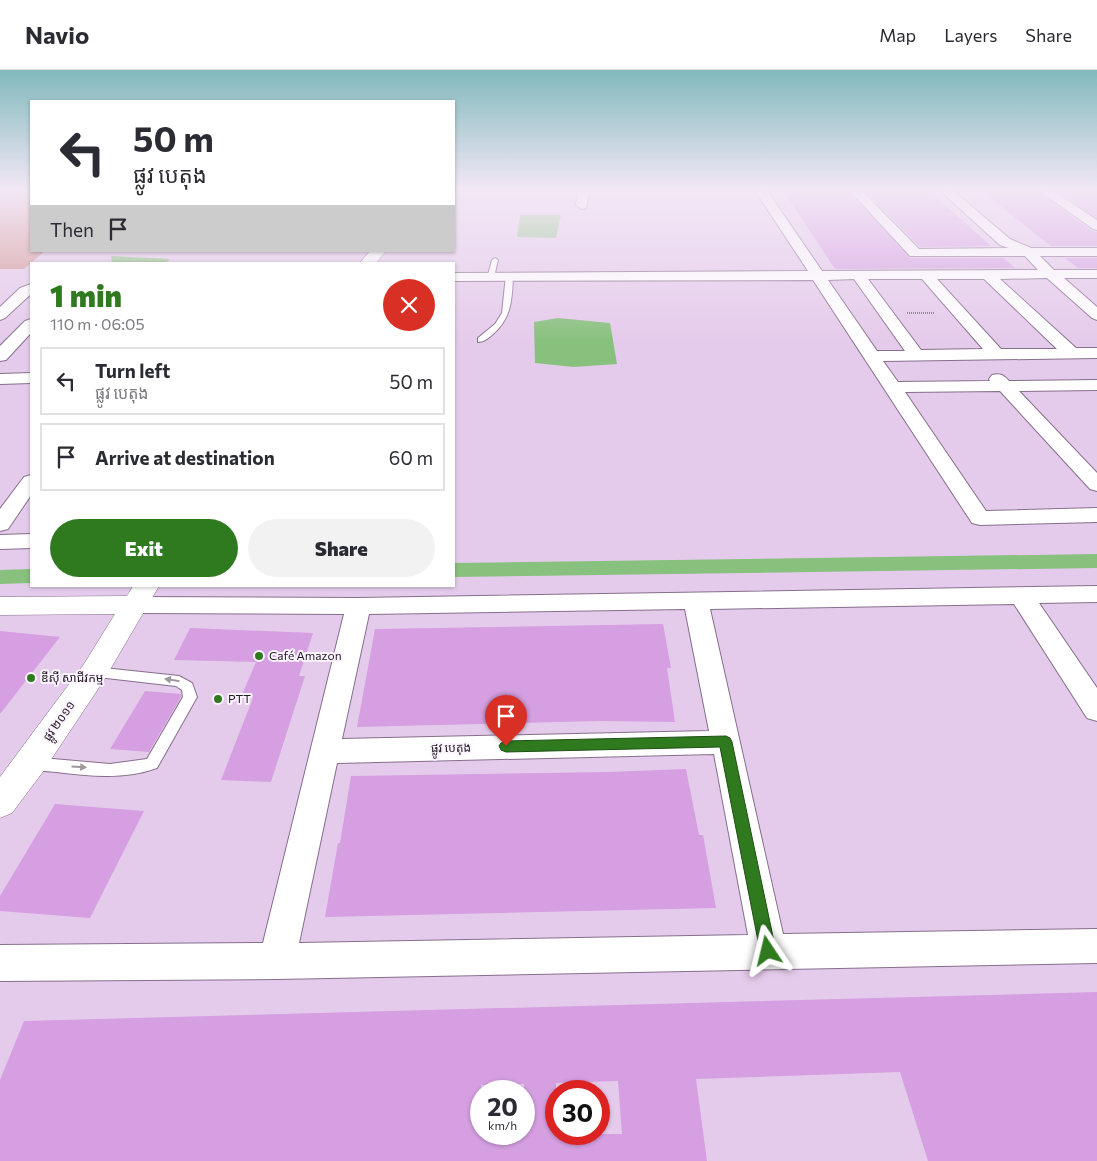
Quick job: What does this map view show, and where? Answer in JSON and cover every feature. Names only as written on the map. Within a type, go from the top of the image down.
[{"type":"main road","points":[[368,262],[379,252]]},
{"type":"main road","points":[[0,606],[142,595]]},
{"type":"main road","name":"ផ្លូវ ២០១១","points":[[0,803],[94,672],[142,595]]},
{"type":"street","points":[[794,240],[980,518],[1097,515]]},
{"type":"street","points":[[903,240],[915,253],[1097,252]]},
{"type":"street","points":[[1003,240],[1028,252],[1097,315]]},
{"type":"street","points":[[1022,240],[1026,243],[1028,252]]},
{"type":"street","points":[[987,274],[1072,354]]},
{"type":"street","points":[[455,277],[1097,274]]},
{"type":"street","points":[[858,275],[918,356]]},
{"type":"street","points":[[926,275],[997,355]]},
{"type":"street","points":[[0,315],[30,288]]},
{"type":"street","points":[[0,326],[30,325]]},
{"type":"street","points":[[0,356],[30,325]]},
{"type":"street","points":[[871,356],[1097,353]]},
{"type":"street","points":[[975,355],[1097,485]]},
{"type":"street","points":[[0,379],[30,378]]},
{"type":"street","points":[[892,387],[1004,386],[1094,388]]},
{"type":"street","points":[[0,524],[30,482]]},
{"type":"street","points":[[0,542],[30,542]]},
{"type":"street","points":[[142,595],[358,606],[1021,596],[1094,598]]},
{"type":"street","points":[[1021,596],[1097,710]]},
{"type":"street","points":[[696,601],[768,951]]},
{"type":"street","points":[[277,961],[358,606]]},
{"type":"street","name":"ផ្លូវ បេតុង","points":[[326,751],[726,742]]},
{"type":"street","points":[[0,963],[277,961],[1097,946]]},
{"type":"lane","points":[[490,277],[494,260]]},
{"type":"lane","points":[[481,340],[494,331],[504,320],[508,304],[509,277]]},
{"type":"lane","points":[[30,763],[120,770],[140,769],[152,764],[190,697],[190,690],[179,680],[94,672]]},
{"type":"path","points":[[886,313],[961,313]]},
{"type":"shaded area","points":[[0,240],[30,240],[30,252],[44,252],[24,269],[0,269]]},
{"type":"shaded area","points":[[111,256],[170,259],[166,262],[112,262]]},
{"type":"shaded area","points":[[558,318],[610,323],[617,364],[574,367],[535,363],[534,322]]},
{"type":"building","points":[[816,240],[893,240],[910,258],[1004,258],[1015,268],[835,269]]},
{"type":"building","points":[[913,240],[984,240],[991,246],[920,247]]},
{"type":"building","points":[[1043,240],[1097,240],[1097,246],[1051,246]]},
{"type":"building","points":[[1065,258],[1097,258],[1097,268],[1078,268]]},
{"type":"building","points":[[663,624],[671,668],[667,668],[675,722],[601,721],[357,727],[375,629]]},
{"type":"building","points":[[190,628],[313,633],[299,676],[305,676],[271,782],[221,780],[253,698],[241,697],[256,662],[174,660]]},
{"type":"building","points":[[0,631],[60,637],[0,714]]},
{"type":"building","points":[[145,691],[181,694],[181,697],[149,752],[110,749]]},
{"type":"building","points":[[686,769],[699,835],[703,835],[716,908],[325,917],[351,776]]},
{"type":"building","points":[[55,804],[144,811],[90,918],[0,911],[0,896]]},
{"type":"building","points":[[1097,992],[1097,1161],[928,1161],[900,1072],[696,1079],[707,1161],[0,1161],[0,1080],[24,1021]]},
{"type":"waterway","points":[[455,570],[1097,561]]},
{"type":"waterway","points":[[0,577],[30,576]]},
{"type":"place","name":"Café Amazon","points":[[259,656]]},
{"type":"place","name":"ឌីស៊ី សាជីវកម្ម","points":[[31,678]]},
{"type":"place","name":"PTT","points":[[218,699]]},
{"type":"route","points":[[506,746],[726,742],[768,951]]}]
